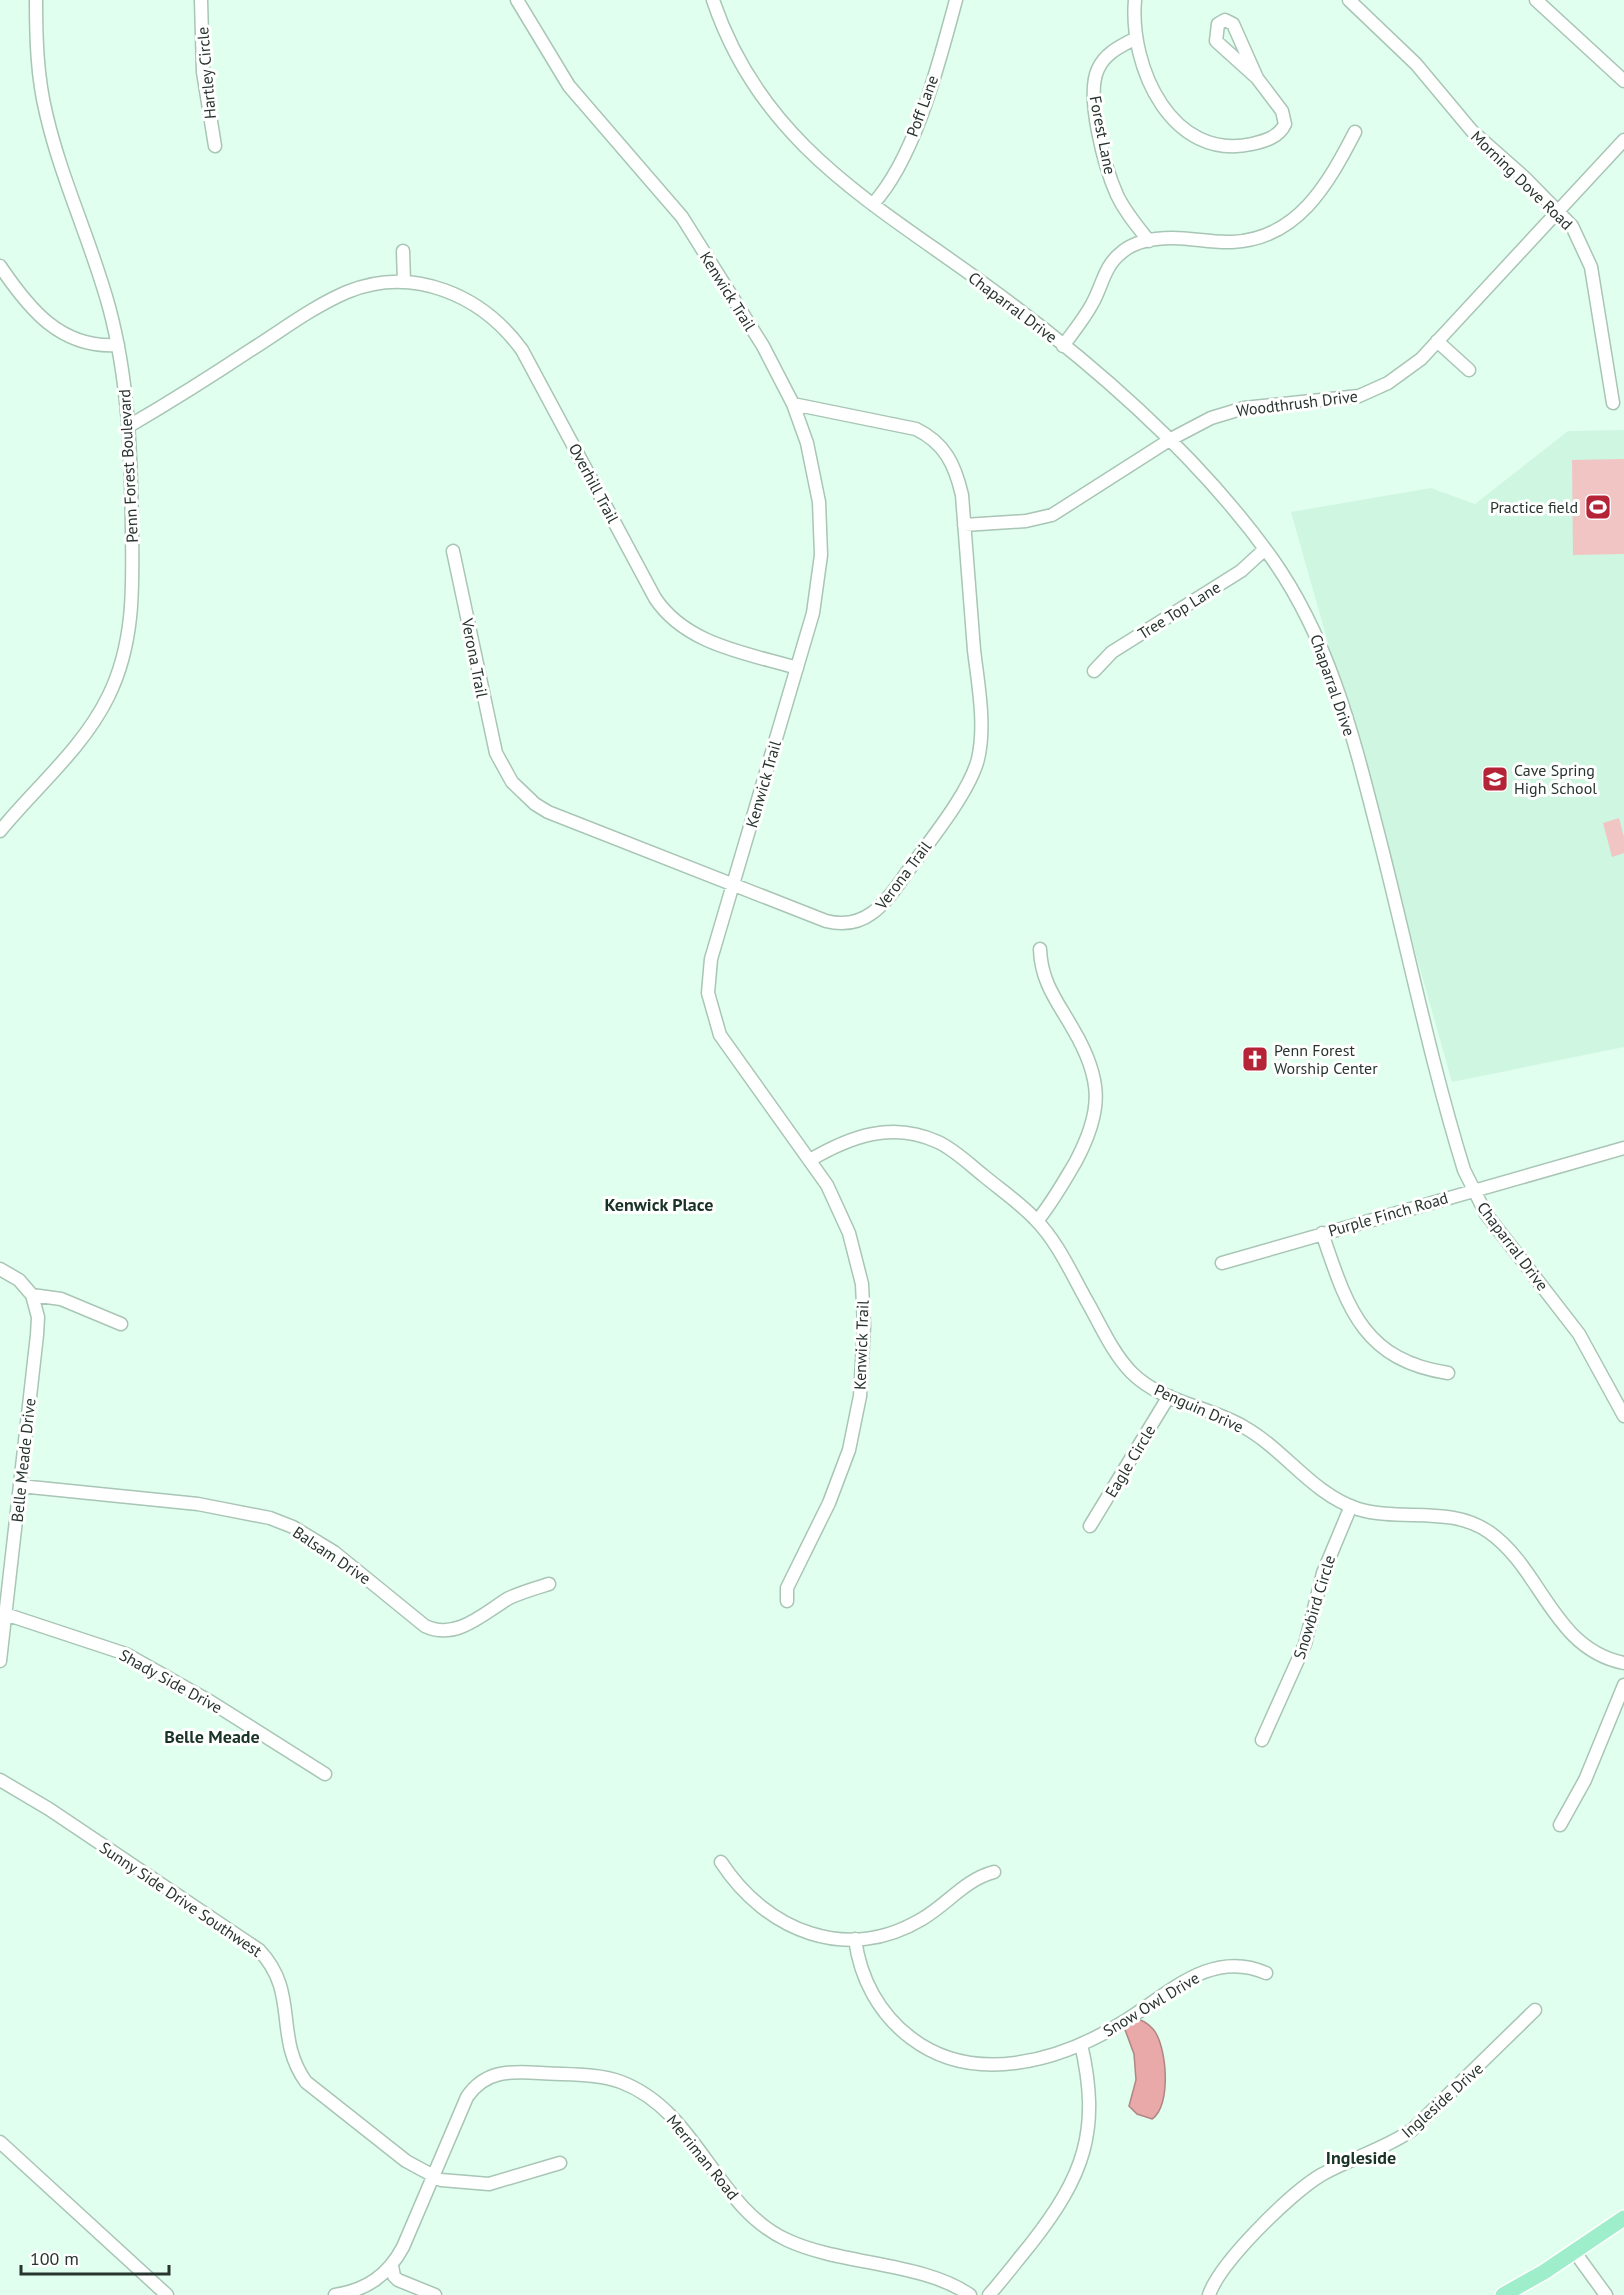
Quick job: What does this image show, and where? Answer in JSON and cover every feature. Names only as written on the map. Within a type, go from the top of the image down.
[{"type":"main road","points":[[1503,2295],[1624,2218]]},
{"type":"street","name":"Penn Forest Boulevard","points":[[0,831],[93,722],[108,698],[123,657],[133,588],[129,426],[118,345],[98,269],[45,111],[37,48],[36,0]]},
{"type":"street","name":"Hartley Circle","points":[[201,0],[203,72],[215,146]]},
{"type":"street","name":"Kenwick Trail","points":[[518,0],[569,86],[682,218],[763,346],[793,404],[814,472],[820,526],[818,584],[813,613],[711,959],[708,993],[710,1009],[720,1035],[827,1185],[849,1233],[862,1284],[864,1326],[860,1396],[849,1450],[829,1503],[787,1588],[788,1600]]},
{"type":"street","name":"Chaparral Drive","points":[[713,0],[734,52],[776,117],[816,159],[873,204],[1007,300],[1171,439],[1193,462],[1264,549],[1308,617],[1332,671],[1363,773],[1458,1153],[1472,1190],[1486,1214],[1579,1334],[1624,1416]]},
{"type":"street","name":"Poff Lane","points":[[873,204],[889,186],[899,168],[941,52],[956,0]]},
{"type":"street","points":[[1135,0],[1136,38],[1147,75],[1163,107],[1181,127],[1198,140],[1232,147],[1262,141],[1282,130],[1285,123],[1282,111],[1257,78]]},
{"type":"street","name":"Morning Dove Road","points":[[1349,0],[1416,64],[1472,131],[1572,226],[1591,267],[1613,403]]},
{"type":"street","points":[[1536,0],[1624,81]]},
{"type":"street","name":"Forest Lane","points":[[1136,38],[1103,60],[1093,87],[1111,180],[1127,213],[1149,241]]},
{"type":"street","points":[[1063,346],[1094,303],[1113,261],[1131,246],[1149,241],[1182,238],[1236,242],[1258,238],[1276,231],[1291,222],[1313,203],[1329,181],[1355,132]]},
{"type":"street","name":"Woodthrush Drive","points":[[964,525],[1026,521],[1052,514],[1171,439],[1211,418],[1235,410],[1345,399],[1374,391],[1405,372],[1437,341],[1624,140]]},
{"type":"street","points":[[403,251],[404,282]]},
{"type":"street","points":[[0,266],[26,302],[57,331],[91,345],[118,345]]},
{"type":"street","name":"Overhill Trail","points":[[129,426],[328,301],[371,284],[404,282],[452,292],[487,312],[511,334],[522,350],[655,598],[670,617],[705,640],[797,668]]},
{"type":"street","points":[[1437,341],[1469,369]]},
{"type":"street","name":"Verona Trail","points":[[453,551],[490,734],[504,771],[535,804],[548,812],[826,921],[846,924],[862,920],[872,915],[892,894],[950,810],[974,769],[980,745],[962,495],[952,463],[944,448],[927,434],[916,429],[793,404]]},
{"type":"street","name":"Tree Top Lane","points":[[1094,671],[1112,652],[1241,571],[1264,549]]},
{"type":"street","points":[[1037,1221],[1051,1203],[1088,1138],[1097,1098],[1088,1058],[1050,993],[1044,978],[1040,949]]},
{"type":"street","name":"Penguin Drive","points":[[810,1160],[843,1142],[875,1132],[909,1133],[925,1137],[954,1152],[1037,1221],[1051,1239],[1123,1362],[1144,1383],[1169,1396],[1246,1427],[1320,1489],[1350,1506],[1395,1515],[1444,1516],[1460,1519],[1487,1530],[1517,1558],[1553,1614],[1578,1639],[1604,1656],[1624,1663]]},
{"type":"street","name":"Purple Finch Road","points":[[1222,1263],[1624,1148]]},
{"type":"street","points":[[1322,1233],[1346,1299],[1377,1345],[1400,1360],[1448,1373]]},
{"type":"street","points":[[0,1269],[19,1280],[32,1295],[61,1299],[121,1324]]},
{"type":"street","name":"Belle Meade Drive","points":[[0,1661],[37,1335],[38,1317],[32,1295]]},
{"type":"street","name":"Eagle Circle","points":[[1090,1526],[1169,1396]]},
{"type":"street","name":"Balsam Drive","points":[[20,1486],[198,1504],[270,1518],[293,1527],[326,1547],[371,1580],[425,1626],[442,1631],[460,1628],[512,1597],[549,1584]]},
{"type":"street","name":"Snowbird Circle","points":[[1262,1740],[1305,1644],[1323,1573],[1350,1506]]},
{"type":"street","name":"Shady Side Drive","points":[[5,1614],[44,1624],[126,1654],[211,1702],[325,1774]]},
{"type":"street","points":[[1560,1825],[1585,1780],[1624,1685]]},
{"type":"street","name":"Sunny Side Drive Southwest","points":[[0,1780],[49,1809],[259,1950],[273,1964],[282,1985],[288,2047],[306,2082],[406,2162],[433,2177],[454,2183],[489,2184],[560,2163]]},
{"type":"street","points":[[721,1862],[755,1902],[787,1925],[818,1936],[855,1938],[884,1934],[910,1926],[943,1904],[964,1885],[994,1872]]},
{"type":"street","name":"Snow Owl Drive","points":[[855,1938],[861,1966],[878,2004],[903,2032],[937,2054],[966,2063],[999,2065],[1040,2058],[1081,2044],[1113,2028],[1199,1973],[1230,1965],[1248,1966],[1266,1973]]},
{"type":"street","name":"Ingleside Drive","points":[[1209,2295],[1218,2277],[1287,2200],[1325,2173],[1391,2144],[1412,2130],[1535,2010]]},
{"type":"street","points":[[988,2295],[1055,2212],[1080,2166],[1088,2129],[1089,2106],[1081,2044]]},
{"type":"street","name":"Merriman Road","points":[[334,2295],[371,2284],[392,2266],[403,2247],[467,2097],[482,2081],[492,2075],[512,2071],[602,2078],[621,2082],[637,2090],[665,2111],[693,2139],[746,2211],[773,2233],[805,2247],[947,2282],[970,2295]]},
{"type":"street","points":[[0,2142],[167,2295]]},
{"type":"street","points":[[1574,2251],[1606,2295]]},
{"type":"street","points":[[392,2266],[394,2276],[398,2280],[422,2292],[435,2295]]},
{"type":"shaded area","name":"Cave Spring High School","points":[[1624,430],[1624,1047],[1452,1082],[1291,512],[1431,488],[1475,504],[1568,431]]},
{"type":"shaded area","name":"Practice field","points":[[1624,459],[1624,554],[1573,555],[1572,460]]},
{"type":"shaded area","points":[[1619,818],[1624,837],[1624,853],[1612,857],[1603,823]]},
{"type":"shaded area","points":[[1132,2018],[1144,2021],[1153,2029],[1162,2048],[1165,2089],[1163,2102],[1152,2119],[1137,2114],[1129,2106],[1136,2080],[1134,2054],[1124,2027]]},
{"type":"place","name":"Practice field","points":[[1598,507]]},
{"type":"place","name":"Cave Spring High School","points":[[1495,779]]},
{"type":"place","name":"Penn Forest Worship Center","points":[[1255,1059]]},
{"type":"district","name":"Kenwick Place","points":[[659,1204]]},
{"type":"district","name":"Belle Meade","points":[[212,1736]]},
{"type":"district","name":"Ingleside","points":[[1361,2157]]}]
